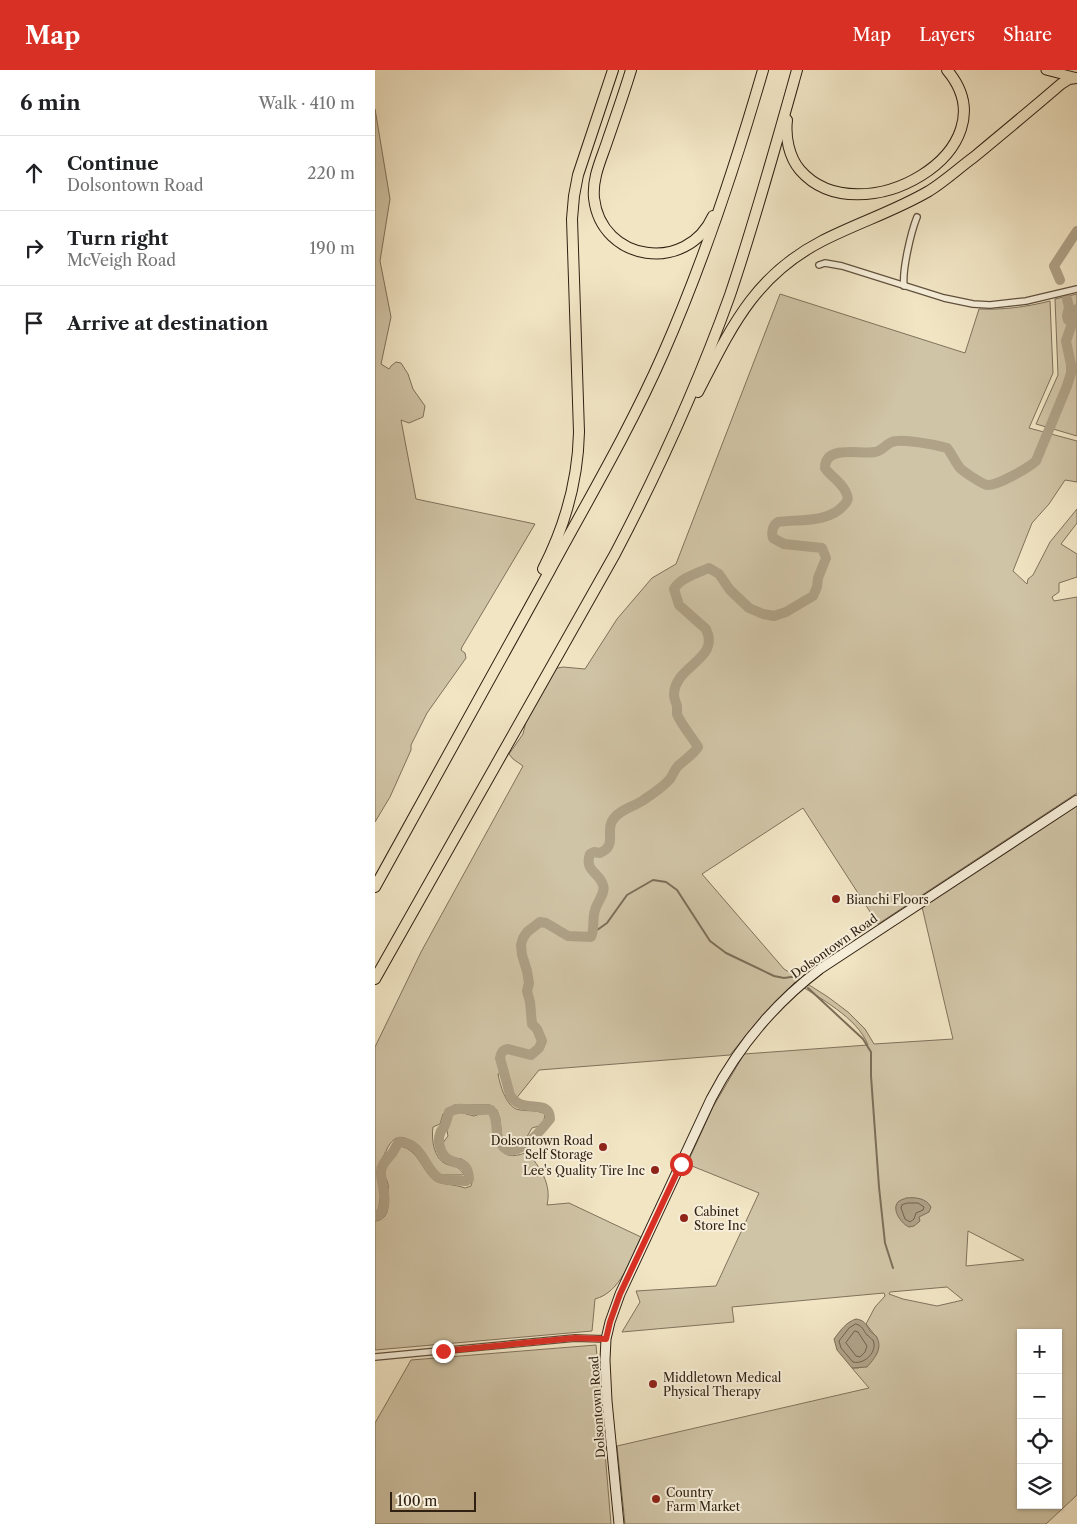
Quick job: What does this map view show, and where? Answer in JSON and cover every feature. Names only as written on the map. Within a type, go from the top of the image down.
[{"type":"highway","points":[[513,637],[521,612],[546,564],[559,533],[574,485],[579,432],[572,211],[578,176],[613,70]]},
{"type":"highway","points":[[631,70],[594,182],[594,198],[598,215],[614,238],[623,245],[651,254],[673,252],[690,243],[698,237],[708,224],[734,167]]},
{"type":"highway","points":[[375,887],[617,448],[658,364],[707,248],[763,70]]},
{"type":"highway","points":[[664,455],[694,386],[732,287],[759,206],[797,70]]},
{"type":"highway","points":[[793,84],[787,134],[791,154],[798,168],[810,180],[823,188],[842,193],[864,194],[893,188],[920,176],[939,162],[952,147],[961,129],[963,110],[957,84],[947,70]]},
{"type":"highway","points":[[375,979],[615,554],[664,455],[735,323],[756,293],[791,260],[812,246],[904,204],[932,189],[994,140],[1061,83],[1077,78]]},
{"type":"main road","points":[[1046,70],[1077,78]]},
{"type":"street","points":[[904,286],[904,267],[913,225],[917,217]]},
{"type":"street","points":[[819,265],[825,263],[842,266],[959,302],[990,305],[1026,302],[1077,289]]},
{"type":"street","name":"Dolsontown Road","points":[[619,1524],[605,1360],[606,1339],[610,1322],[620,1294],[711,1099],[733,1060],[759,1026],[795,988],[820,969],[1077,800]]},
{"type":"street","points":[[375,1357],[575,1338],[606,1339]]},
{"type":"shaded area","points":[[375,109],[390,199],[380,261],[391,317],[381,364],[389,369],[396,362],[401,363],[408,374],[413,389],[425,406],[423,417],[409,423],[401,420],[416,499],[535,524],[462,647],[461,650],[465,653],[466,658],[427,713],[411,745],[411,750],[390,797],[375,822]]},
{"type":"shaded area","points":[[780,294],[965,353],[979,309],[1015,308],[1050,301],[1053,373],[1029,428],[1077,441],[1077,482],[1065,480],[1049,504],[1032,523],[1013,571],[1027,584],[1028,579],[1033,575],[1050,542],[1077,509],[1077,523],[1061,544],[1077,554],[1077,577],[1059,583],[1059,592],[1052,597],[1054,601],[1077,597],[1077,793],[878,924],[803,808],[702,874],[784,969],[848,1012],[865,1029],[874,1044],[953,1039],[922,907],[1077,806],[1077,1495],[1046,1524],[625,1524],[617,1446],[869,1388],[852,1368],[859,1368],[877,1338],[866,1324],[875,1307],[885,1296],[884,1293],[732,1307],[734,1322],[622,1332],[640,1302],[636,1291],[716,1286],[759,1193],[687,1164],[713,1107],[744,1054],[868,1045],[863,1035],[846,1017],[795,982],[756,1023],[730,1055],[539,1070],[515,1100],[507,1073],[498,1074],[504,1093],[512,1106],[520,1110],[545,1114],[544,1120],[539,1126],[532,1128],[519,1147],[508,1147],[502,1140],[497,1110],[490,1105],[454,1105],[443,1114],[440,1124],[433,1127],[433,1143],[436,1153],[442,1161],[457,1167],[464,1174],[439,1175],[422,1152],[408,1139],[400,1137],[393,1140],[379,1165],[380,1198],[377,1213],[375,1213],[375,1047],[421,952],[523,766],[509,754],[523,734],[535,684],[540,677],[553,669],[563,667],[585,669],[617,619],[652,578],[676,564]],"holes":[[[968,1231],[1024,1260],[966,1266]],[[947,1287],[963,1300],[937,1306],[889,1294],[890,1292]]]},
{"type":"shaded area","points":[[1077,294],[1077,436],[1036,424],[1058,375],[1055,299]]},
{"type":"shaded area","points":[[459,1112],[474,1116],[486,1112],[491,1115],[496,1140],[503,1152],[509,1155],[517,1155],[527,1152],[544,1176],[548,1190],[547,1205],[569,1203],[641,1237],[624,1274],[612,1290],[595,1299],[592,1331],[375,1350],[375,1221],[385,1216],[388,1208],[388,1186],[384,1169],[397,1147],[401,1146],[407,1148],[416,1156],[434,1180],[465,1188],[471,1186],[472,1175],[466,1162],[448,1155],[442,1144],[448,1136],[447,1124],[451,1114]]},
{"type":"shaded area","points":[[596,1345],[611,1524],[375,1524],[375,1423],[411,1360]]},
{"type":"water","points":[[906,1198],[920,1199],[931,1207],[929,1212],[919,1217],[920,1221],[914,1226],[909,1227],[903,1223],[896,1209],[898,1202]]},
{"type":"water","points":[[856,1319],[865,1323],[878,1340],[879,1349],[867,1367],[852,1368],[837,1350],[834,1339],[846,1325]]},
{"type":"waterway","points":[[1060,280],[1054,266],[1077,231]]},
{"type":"waterway","points":[[1067,299],[1069,307],[1068,320]]},
{"type":"waterway","points":[[375,1216],[379,1215],[384,1205],[381,1177],[382,1166],[399,1142],[413,1146],[434,1175],[439,1178],[466,1181],[469,1179],[467,1168],[448,1159],[443,1155],[440,1148],[439,1137],[449,1112],[456,1109],[491,1110],[495,1118],[501,1144],[507,1150],[515,1150],[522,1147],[550,1119],[549,1113],[545,1109],[521,1105],[510,1095],[500,1058],[502,1052],[508,1049],[531,1055],[539,1048],[542,1041],[537,1029],[532,1024],[527,991],[529,983],[521,945],[527,932],[540,922],[546,923],[568,936],[591,937],[595,910],[604,888],[601,881],[590,868],[590,854],[594,852],[600,853],[609,846],[610,827],[615,817],[661,787],[670,779],[675,769],[698,747],[677,714],[674,695],[676,685],[681,676],[702,656],[709,640],[706,629],[679,605],[674,589],[677,585],[690,576],[709,568],[719,574],[730,590],[749,608],[774,616],[786,612],[813,596],[826,558],[822,548],[784,544],[773,538],[772,531],[778,522],[813,519],[830,515],[838,511],[845,504],[848,498],[845,491],[825,468],[827,461],[837,453],[875,452],[897,441],[935,445],[947,448],[960,468],[973,478],[987,485],[1005,480],[1032,464],[1036,461],[1071,373],[1066,341],[1077,309]]},
{"type":"waterway","points":[[593,933],[607,923],[627,895],[653,880],[666,882],[677,890],[710,941],[726,953],[774,976],[784,978],[798,976]]},
{"type":"waterway","points":[[808,988],[863,1039],[871,1052],[879,1187],[885,1243],[893,1268]]},
{"type":"place","name":"Bianchi Floors","points":[[836,899]]},
{"type":"place","name":"Dolsontown Road Self Storage","points":[[603,1147]]},
{"type":"place","name":"Lee's Quality Tire Inc","points":[[655,1170]]},
{"type":"place","name":"Cabinet Store Inc","points":[[684,1218]]},
{"type":"place","name":"Middletown Medical Physical Therapy","points":[[653,1384]]},
{"type":"place","name":"Country Farm Market","points":[[656,1499]]},
{"type":"route","points":[[443,1351],[575,1338],[606,1339],[615,1305],[681,1164]]}]
